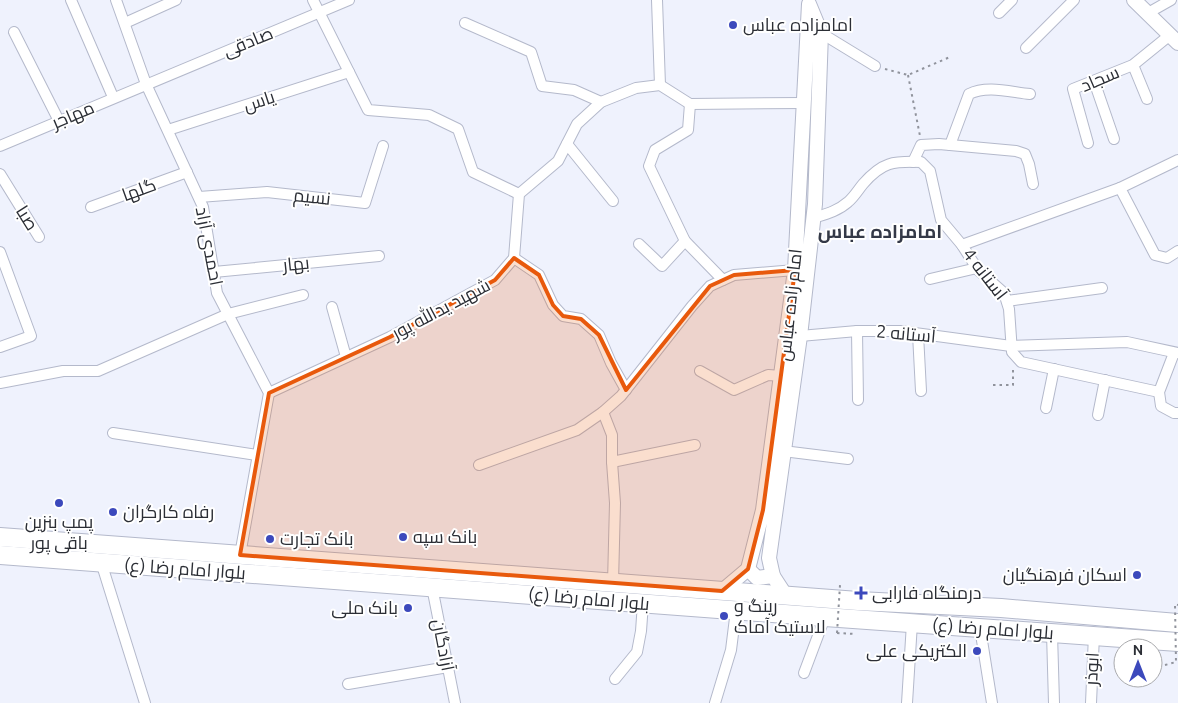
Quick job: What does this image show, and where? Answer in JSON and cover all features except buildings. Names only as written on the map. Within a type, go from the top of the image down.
[{"type":"highway","name":"بلوار امام رضا (ع)","points":[[0,537],[786,596],[1001,608],[1178,623]]},
{"type":"highway","name":"بلوار امام رضا (ع)","points":[[0,555],[1178,642]]},
{"type":"street","points":[[71,0],[113,98]]},
{"type":"street","name":"احمدی آزاد","points":[[116,0],[146,84],[203,207],[217,293],[269,393]]},
{"type":"street","points":[[125,23],[176,0]]},
{"type":"street","points":[[313,0],[368,110],[430,116],[458,129],[473,172],[519,194]]},
{"type":"street","name":"صادقی","points":[[146,84],[349,0]]},
{"type":"street","points":[[657,0],[660,85]]},
{"type":"street","points":[[999,13],[1012,0]]},
{"type":"street","points":[[1026,48],[1074,0]]},
{"type":"street","points":[[1134,0],[1175,39]]},
{"type":"street","points":[[1148,13],[1171,0]]},
{"type":"street","name":"امام زاده عباس","points":[[786,596],[773,576],[769,558],[800,336],[813,218],[821,33],[809,2]]},
{"type":"street","name":"امام زاده عباس","points":[[748,569],[763,510],[795,270],[809,2]]},
{"type":"street","points":[[465,23],[531,52],[542,86],[574,90],[601,102]]},
{"type":"street","points":[[14,32],[59,121]]},
{"type":"street","points":[[821,33],[875,66]]},
{"type":"street","name":"سجاد","points":[[1088,143],[1073,89],[1133,65],[1175,39]]},
{"type":"street","points":[[1133,65],[1147,99]]},
{"type":"street","name":"یاس","points":[[168,130],[349,72]]},
{"type":"street","points":[[1094,81],[1114,139]]},
{"type":"street","name":"مهاجر","points":[[0,146],[146,84]]},
{"type":"street","points":[[626,390],[611,363],[599,335],[581,319],[563,316],[553,305],[539,275],[514,258],[519,194],[558,161],[576,124],[601,102],[636,88],[660,85],[690,104],[804,103]]},
{"type":"street","points":[[950,145],[969,94],[978,90],[1001,90],[1030,94]]},
{"type":"street","points":[[690,104],[688,130],[655,150],[649,166],[685,240],[723,280]]},
{"type":"street","points":[[567,144],[613,201]]},
{"type":"street","points":[[813,218],[836,210],[849,201],[868,178],[884,164],[913,162],[922,145],[950,145],[1016,151],[1025,154],[1033,184]]},
{"type":"street","name":"نسیم","points":[[199,197],[267,192],[365,203],[382,146]]},
{"type":"street","points":[[962,245],[1120,188],[1178,160]]},
{"type":"street","name":"آستانه 4","points":[[913,162],[921,162],[930,171],[941,220],[962,245],[977,268],[998,287],[1007,301],[1012,349]]},
{"type":"street","name":"گلها","points":[[91,207],[187,172]]},
{"type":"street","name":"صبا","points":[[0,174],[39,237]]},
{"type":"street","points":[[1120,188],[1155,256],[1167,258],[1178,251]]},
{"type":"street","points":[[639,244],[662,266],[685,240]]},
{"type":"street","points":[[0,252],[31,336],[0,347]]},
{"type":"street","name":"بهار","points":[[214,272],[379,256]]},
{"type":"street","name":"شهید یدالله پور","points":[[269,393],[390,337],[496,280],[514,258]]},
{"type":"street","points":[[930,279],[977,268]]},
{"type":"street","points":[[479,465],[577,430],[603,412],[626,390],[710,286],[734,275],[795,270]]},
{"type":"street","points":[[1007,301],[1102,288]]},
{"type":"street","points":[[0,383],[62,371],[98,371],[228,314],[303,295]]},
{"type":"street","points":[[332,307],[346,357]]},
{"type":"street","points":[[858,331],[858,400]]},
{"type":"street","name":"آستانه 2","points":[[800,336],[858,331],[900,331],[1012,349]]},
{"type":"street","points":[[918,334],[921,391]]},
{"type":"street","points":[[1012,349],[1127,342],[1176,353],[1159,392],[1161,406],[1174,413],[1178,413]]},
{"type":"street","points":[[1012,349],[1021,362],[1159,392]]},
{"type":"street","points":[[1046,408],[1054,369]]},
{"type":"street","points":[[700,371],[734,390],[768,375],[782,376]]},
{"type":"street","points":[[1098,415],[1105,380]]},
{"type":"street","points":[[240,554],[269,393]]},
{"type":"street","points":[[603,412],[612,435],[615,503],[613,583]]},
{"type":"street","points":[[113,433],[257,455]]},
{"type":"street","points":[[612,462],[695,445]]},
{"type":"street","points":[[783,451],[848,459]]},
{"type":"street","points":[[101,562],[145,703]]},
{"type":"street","points":[[722,591],[748,569],[757,578],[773,576]]},
{"type":"street","name":"آزادگان","points":[[432,587],[455,703]]},
{"type":"street","points":[[615,679],[637,652],[642,631],[644,604]]},
{"type":"street","points":[[715,703],[732,650],[736,610]]},
{"type":"street","points":[[804,673],[825,617]]},
{"type":"street","points":[[907,703],[912,623]]},
{"type":"street","points":[[980,628],[992,703]]},
{"type":"street","points":[[1052,633],[1054,703]]},
{"type":"street","name":"ابوذر","points":[[1091,703],[1094,635]]},
{"type":"street","points":[[348,684],[448,668]]},
{"type":"path","points":[[875,66],[908,75],[950,57]]},
{"type":"path","points":[[908,75],[922,145]]},
{"type":"path","points":[[993,385],[1013,385],[1012,349]]},
{"type":"path","points":[[837,633],[840,585]]},
{"type":"path","points":[[1165,666],[1176,662],[1175,604],[1178,605]]},
{"type":"highlighted area","points":[[514,258],[539,275],[553,305],[563,316],[581,319],[599,335],[626,390],[710,286],[734,275],[795,270],[763,510],[748,569],[722,591],[240,555],[269,393],[390,337],[495,280]]},
{"type":"place","name":"امامزاده عباس","points":[[733,25]]},
{"type":"place","name":"پمپ بنزین باقی پور","points":[[59,503]]},
{"type":"place","name":"رفاه کارگران","points":[[113,512]]},
{"type":"place","name":"بانک سپه","points":[[403,537]]},
{"type":"place","name":"بانک تجارت","points":[[270,539]]},
{"type":"place","name":"اسکان فرهنگیان","points":[[1137,575]]},
{"type":"place","name":"درمنگاه فارابی","points":[[861,593]]},
{"type":"place","name":"بانک ملی","points":[[408,608]]},
{"type":"place","name":"رینگ و لاستیک آماک","points":[[724,616]]},
{"type":"place","name":"الکتریکی علی","points":[[977,651]]},
{"type":"district","name":"امامزاده عباس","points":[[880,231]]}]
